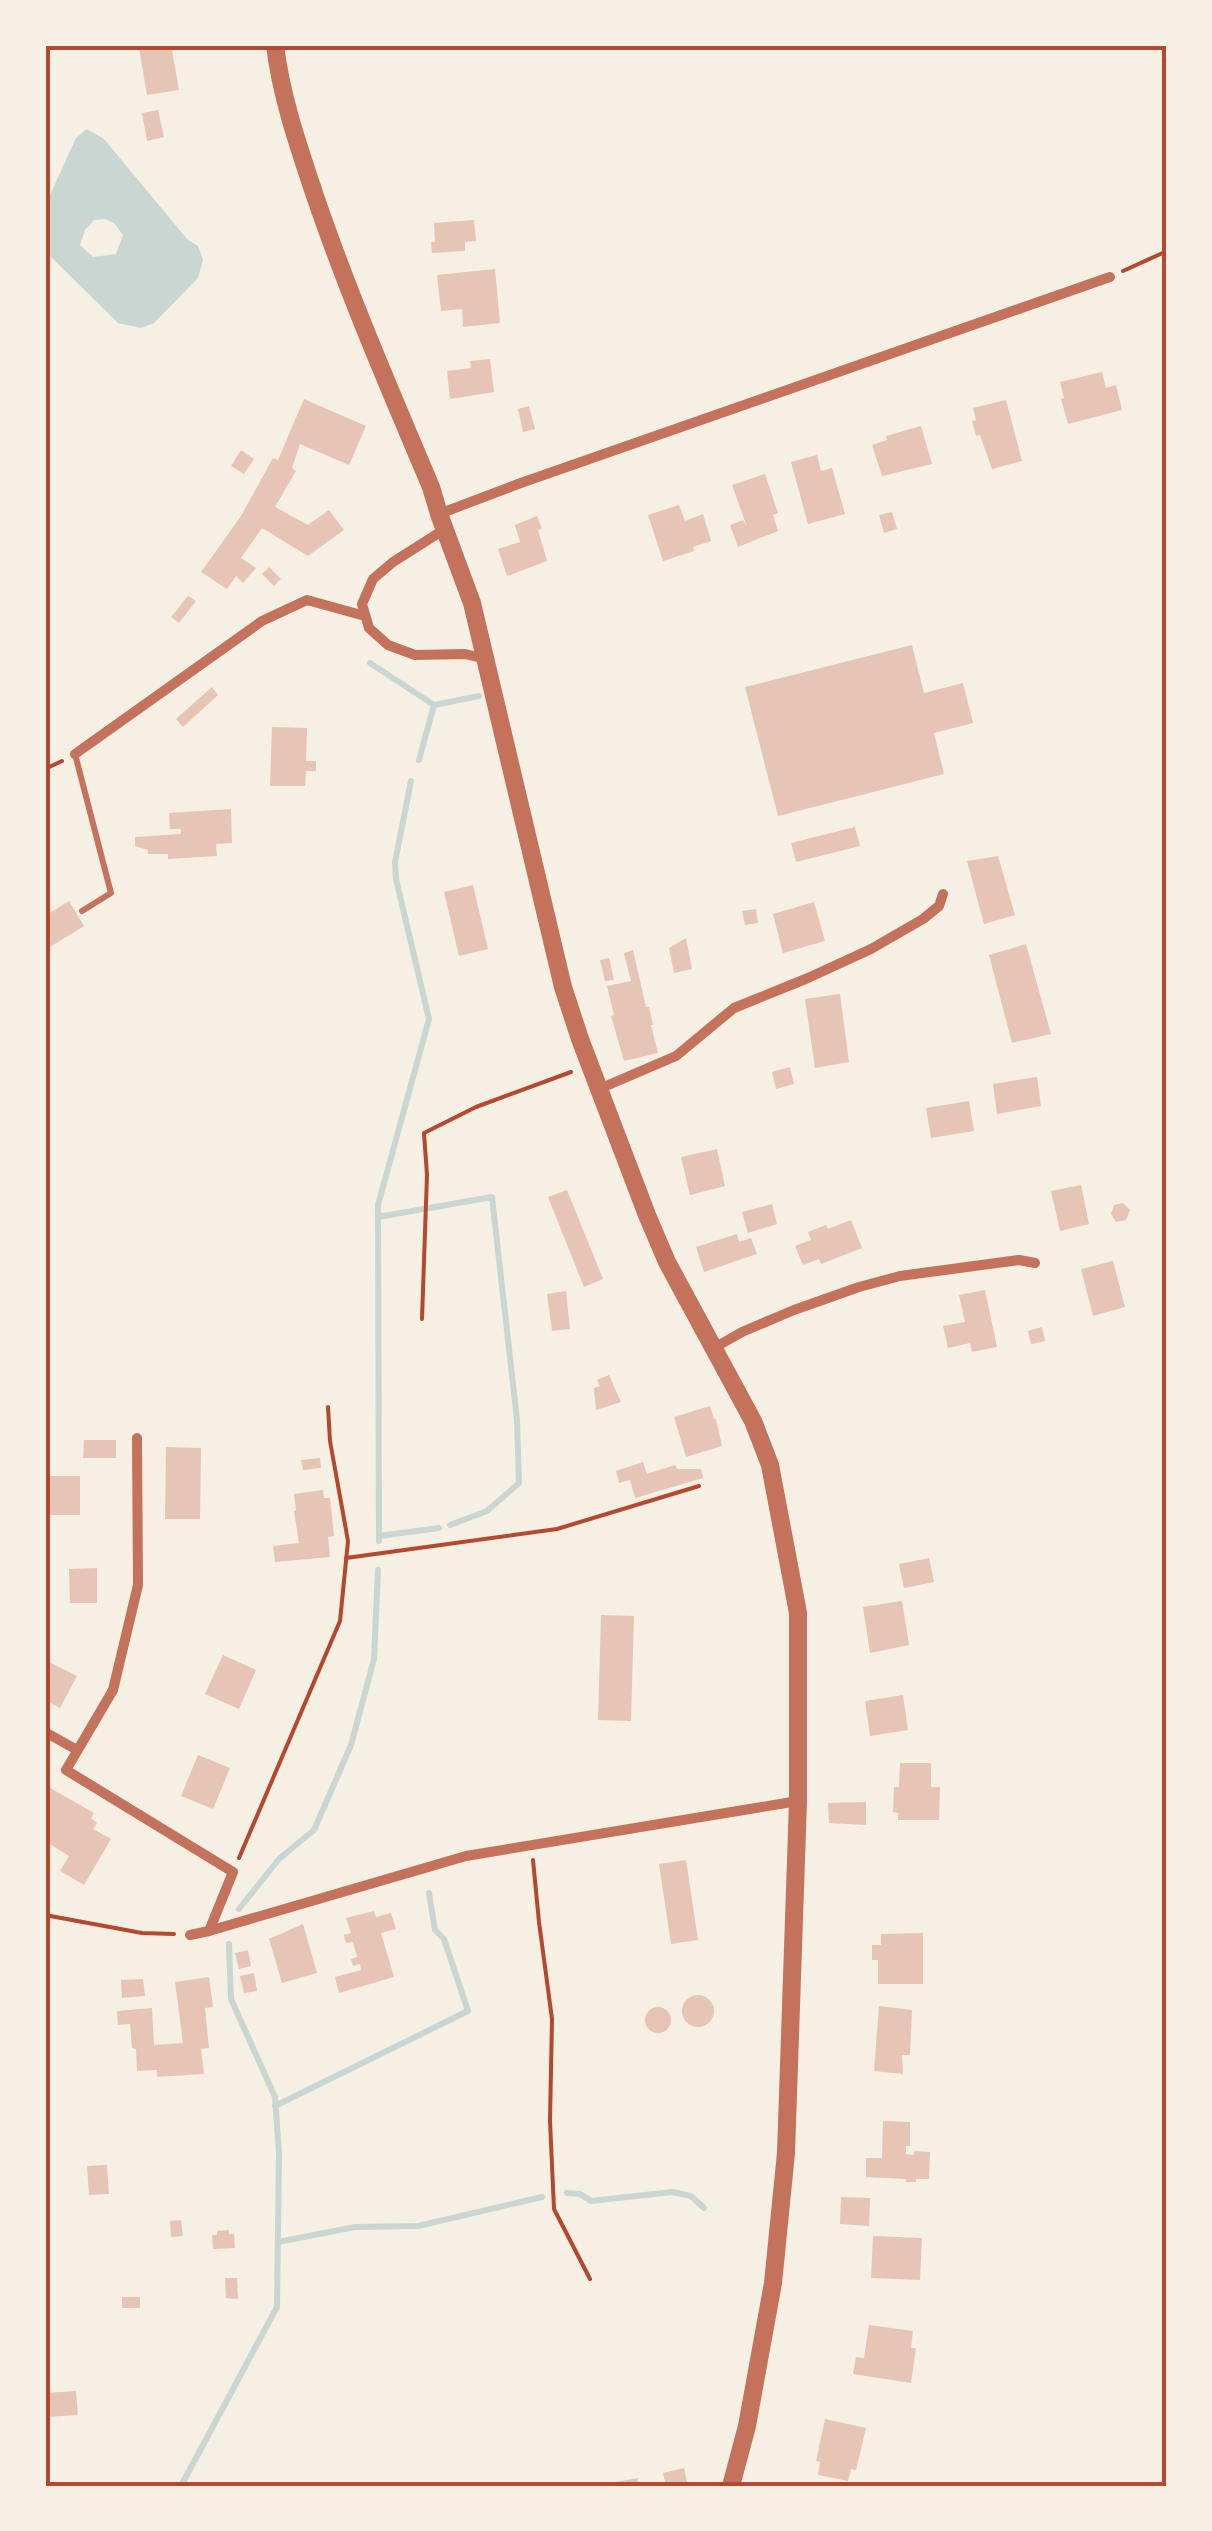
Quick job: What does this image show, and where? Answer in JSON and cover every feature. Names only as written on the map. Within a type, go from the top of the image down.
[{"type":"street","points":[[275,45],[283,94],[330,238],[431,487],[472,603],[564,987],[598,1090],[667,1262],[753,1421],[772,1472],[780,1510],[798,1612],[798,1801],[786,2153],[773,2283],[747,2426],[731,2486]]},
{"type":"street","points":[[486,659],[465,654],[415,654],[388,646],[369,628],[365,616],[362,604],[373,579],[442,522],[518,484],[1110,277]]},
{"type":"street","points":[[75,754],[262,620],[306,600],[365,616]]},
{"type":"street","points":[[598,1090],[676,1056],[734,1008],[824,971],[923,920],[939,906],[943,894]]},
{"type":"street","points":[[714,1348],[794,1310],[900,1276],[1020,1260],[1035,1263]]},
{"type":"street","points":[[138,1438],[138,1585],[113,1690],[66,1770],[234,1872],[209,1932]]},
{"type":"street","points":[[45,1732],[78,1750]]},
{"type":"street","points":[[190,1935],[466,1856],[798,1801]]},
{"type":"lane","points":[[75,754],[111,893],[82,911]]},
{"type":"path","points":[[1110,277],[1167,250]]},
{"type":"path","points":[[422,1319],[428,1174],[424,1132],[476,1107],[590,1066]]},
{"type":"path","points":[[234,1872],[340,1621],[348,1541],[328,1407]]},
{"type":"path","points":[[346,1558],[557,1529],[699,1486]]},
{"type":"path","points":[[532,1845],[552,2019],[550,2121],[554,2209],[590,2279]]},
{"type":"path","points":[[45,1915],[142,1933],[190,1935]]},
{"type":"shaded area","points":[[87,129],[104,139],[187,239],[198,246],[203,260],[198,278],[154,323],[141,328],[118,323],[45,251],[45,206],[76,138]],"holes":[[[94,220],[114,223],[123,235],[116,254],[93,257],[80,245]]]},
{"type":"building","points":[[171,45],[179,90],[147,95],[139,48]]},
{"type":"building","points":[[158,110],[164,137],[147,141],[142,113]]},
{"type":"building","points":[[474,220],[476,241],[465,242],[465,251],[432,253],[434,223]]},
{"type":"building","points":[[495,269],[500,323],[463,327],[462,309],[441,311],[437,275]]},
{"type":"building","points":[[490,359],[494,392],[450,399],[447,371],[471,368],[470,361]]},
{"type":"building","points":[[1102,372],[1106,388],[1116,385],[1122,410],[1068,424],[1060,382]]},
{"type":"building","points":[[304,399],[366,426],[349,465],[300,444],[292,468],[296,471],[275,507],[308,525],[329,510],[344,530],[308,556],[262,528],[241,558],[256,568],[243,583],[236,576],[227,589],[201,572],[241,516],[273,458],[278,460]]},
{"type":"building","points":[[1006,400],[1022,461],[992,469],[980,435],[976,436],[973,408]]},
{"type":"building","points":[[529,406],[535,429],[523,432],[518,409]]},
{"type":"building","points":[[921,426],[932,464],[882,476],[872,445],[887,440],[886,436]]},
{"type":"building","points":[[241,450],[254,459],[244,474],[231,466]]},
{"type":"building","points":[[817,455],[821,471],[832,468],[845,514],[808,524],[791,462]]},
{"type":"building","points":[[765,474],[778,513],[773,515],[778,531],[738,547],[730,525],[743,520],[747,527],[732,485]]},
{"type":"building","points":[[679,505],[685,521],[703,514],[711,541],[663,561],[648,515]]},
{"type":"building","points":[[892,512],[897,529],[884,533],[879,515]]},
{"type":"building","points":[[537,516],[547,561],[507,576],[498,549],[520,542],[515,525]]},
{"type":"building","points":[[269,567],[281,579],[274,586],[262,574]]},
{"type":"building","points":[[188,596],[196,601],[179,623],[171,617]]},
{"type":"building","points":[[912,645],[924,693],[963,683],[973,723],[934,733],[944,774],[778,816],[745,687]]},
{"type":"building","points":[[212,687],[218,695],[183,727],[176,719]]},
{"type":"building","points":[[272,727],[307,728],[306,761],[316,761],[316,771],[306,771],[305,786],[270,786]]},
{"type":"building","points":[[231,809],[232,843],[216,844],[217,856],[168,859],[168,854],[148,854],[148,850],[135,846],[135,837],[181,834],[181,829],[170,829],[169,813]]},
{"type":"building","points":[[855,827],[860,846],[796,862],[791,843]]},
{"type":"building","points":[[998,856],[1015,915],[984,924],[967,861]]},
{"type":"building","points":[[473,885],[488,949],[459,956],[444,892]]},
{"type":"building","points":[[69,901],[84,926],[45,950],[45,916]]},
{"type":"building","points":[[814,902],[825,941],[783,953],[773,914]]},
{"type":"building","points":[[756,909],[758,923],[745,925],[742,911]]},
{"type":"building","points":[[686,938],[692,969],[674,973],[669,948]]},
{"type":"building","points":[[1026,944],[1051,1034],[1012,1043],[989,955]]},
{"type":"building","points":[[633,950],[658,1053],[624,1061],[607,986],[631,981],[624,953]]},
{"type":"building","points":[[609,958],[614,980],[605,981],[600,960]]},
{"type":"building","points":[[840,994],[849,1062],[815,1068],[805,999]]},
{"type":"building","points":[[790,1067],[794,1084],[776,1089],[772,1072]]},
{"type":"building","points":[[1037,1077],[1041,1106],[997,1114],[993,1084]]},
{"type":"building","points":[[969,1101],[974,1131],[931,1138],[926,1108]]},
{"type":"building","points":[[717,1149],[725,1186],[690,1195],[681,1157]]},
{"type":"building","points":[[1081,1185],[1089,1224],[1060,1231],[1051,1191]]},
{"type":"building","points":[[567,1190],[603,1279],[584,1287],[548,1197]]},
{"type":"building","points":[[1123,1203],[1130,1210],[1126,1220],[1116,1222],[1111,1214],[1114,1205]]},
{"type":"building","points":[[772,1204],[777,1224],[748,1233],[742,1212]]},
{"type":"building","points":[[851,1220],[862,1248],[821,1264],[819,1259],[803,1265],[795,1246],[811,1240],[808,1232]]},
{"type":"building","points":[[737,1234],[739,1242],[751,1238],[757,1254],[704,1272],[696,1247]]},
{"type":"building","points":[[1113,1261],[1125,1307],[1093,1316],[1081,1269]]},
{"type":"building","points":[[985,1290],[997,1347],[972,1352],[970,1343],[948,1348],[943,1326],[965,1322],[959,1295]]},
{"type":"building","points":[[566,1291],[570,1329],[552,1331],[547,1294]]},
{"type":"building","points":[[1042,1327],[1045,1341],[1031,1344],[1028,1331]]},
{"type":"building","points":[[609,1375],[621,1402],[596,1410],[594,1388],[600,1386],[597,1380]]},
{"type":"building","points":[[710,1406],[722,1446],[686,1457],[674,1417]]},
{"type":"building","points":[[84,1440],[116,1440],[116,1458],[83,1458]]},
{"type":"building","points":[[166,1447],[201,1448],[200,1519],[165,1519]]},
{"type":"building","points":[[320,1458],[321,1468],[303,1470],[301,1460]]},
{"type":"building","points":[[643,1462],[647,1474],[675,1465],[677,1469],[701,1469],[703,1478],[635,1498],[630,1480],[619,1483],[616,1471]]},
{"type":"building","points":[[50,1476],[80,1476],[80,1515],[50,1515]]},
{"type":"building","points":[[323,1490],[324,1498],[330,1498],[334,1536],[328,1537],[330,1557],[275,1562],[273,1546],[299,1543],[294,1494]]},
{"type":"building","points":[[929,1558],[934,1582],[904,1588],[899,1564]]},
{"type":"building","points":[[97,1568],[97,1603],[70,1603],[69,1569]]},
{"type":"building","points":[[902,1601],[909,1645],[870,1653],[863,1607]]},
{"type":"building","points":[[601,1615],[634,1616],[631,1721],[598,1720]]},
{"type":"building","points":[[223,1655],[256,1670],[239,1709],[205,1694]]},
{"type":"building","points":[[45,1660],[77,1676],[60,1708],[45,1700]]},
{"type":"building","points":[[903,1695],[908,1730],[870,1736],[865,1701]]},
{"type":"building","points":[[198,1755],[230,1768],[213,1809],[181,1796]]},
{"type":"building","points":[[900,1763],[931,1763],[931,1787],[940,1787],[939,1820],[898,1820],[898,1813],[893,1812]]},
{"type":"building","points":[[45,1785],[94,1813],[91,1818],[97,1823],[93,1829],[111,1839],[84,1885],[60,1871],[69,1856],[45,1841]]},
{"type":"building","points":[[866,1802],[866,1825],[829,1823],[828,1803]]},
{"type":"building","points":[[686,1860],[698,1940],[671,1944],[659,1864]]},
{"type":"building","points":[[374,1911],[376,1917],[391,1913],[396,1929],[381,1933],[394,1977],[339,1993],[335,1977],[361,1970],[360,1964],[353,1966],[351,1959],[357,1957],[353,1942],[346,1943],[344,1935],[351,1933],[346,1918]]},
{"type":"building","points":[[303,1924],[317,1973],[282,1983],[269,1939]]},
{"type":"building","points":[[923,1933],[923,1984],[878,1984],[878,1960],[872,1960],[872,1945],[881,1945],[881,1934]]},
{"type":"building","points":[[248,1950],[251,1966],[239,1969],[235,1953]]},
{"type":"building","points":[[254,1973],[257,1991],[244,1993],[240,1976]]},
{"type":"building","points":[[209,1977],[213,2007],[205,2008],[209,2048],[201,2049],[204,2074],[157,2077],[157,2070],[137,2071],[130,2024],[118,2025],[117,2011],[152,2008],[154,2045],[183,2043],[175,1982]]},
{"type":"building","points":[[143,1979],[145,1996],[122,1998],[121,1980]]},
{"type":"building","points":[[698,1995],[710,1999],[714,2011],[710,2023],[698,2027],[686,2023],[682,2011],[686,1999]]},
{"type":"building","points":[[879,2006],[912,2010],[910,2055],[902,2055],[903,2074],[874,2071]]},
{"type":"building","points":[[658,2007],[667,2011],[671,2020],[667,2029],[658,2033],[649,2029],[645,2020],[649,2011]]},
{"type":"building","points":[[883,2121],[910,2122],[906,2154],[930,2152],[929,2179],[906,2182],[866,2177],[866,2158],[882,2158]]},
{"type":"building","points":[[107,2165],[109,2194],[89,2195],[87,2166]]},
{"type":"building","points":[[841,2197],[870,2198],[869,2226],[840,2224]]},
{"type":"building","points":[[181,2220],[183,2236],[171,2237],[170,2221]]},
{"type":"building","points":[[229,2230],[229,2234],[234,2234],[235,2248],[213,2249],[212,2235]]},
{"type":"building","points":[[873,2236],[922,2238],[920,2280],[871,2278]]},
{"type":"building","points":[[225,2278],[237,2278],[238,2299],[226,2298]]},
{"type":"building","points":[[122,2297],[140,2297],[140,2308],[122,2308]]},
{"type":"building","points":[[869,2325],[913,2331],[911,2348],[916,2348],[911,2383],[853,2374],[856,2357],[864,2358]]},
{"type":"building","points":[[76,2391],[78,2415],[45,2417],[45,2393]]},
{"type":"building","points":[[825,2419],[866,2428],[856,2470],[851,2469],[848,2481],[818,2475],[820,2462],[816,2461]]},
{"type":"building","points":[[684,2468],[688,2486],[666,2486],[663,2473]]},
{"type":"building","points":[[638,2478],[637,2486],[604,2486],[604,2484]]},
{"type":"waterway","points":[[370,663],[434,705],[419,760]]},
{"type":"waterway","points":[[434,705],[479,696]]},
{"type":"waterway","points":[[379,1541],[378,1205],[429,1019],[396,879],[395,862],[411,781]]},
{"type":"waterway","points":[[378,1217],[492,1197],[517,1420],[519,1483],[487,1511],[450,1525]]},
{"type":"waterway","points":[[379,1536],[439,1528]]},
{"type":"waterway","points":[[239,1909],[279,1859],[314,1830],[351,1745],[374,1659],[378,1570]]},
{"type":"waterway","points":[[275,2106],[468,2011],[444,1939],[435,1930],[429,1893]]},
{"type":"waterway","points":[[181,2486],[277,2307],[279,2153],[275,2097],[231,1999],[229,1944]]},
{"type":"waterway","points":[[567,2193],[580,2194],[591,2201],[672,2192],[691,2196],[704,2208]]},
{"type":"waterway","points":[[278,2242],[355,2227],[418,2226],[542,2197]]}]
